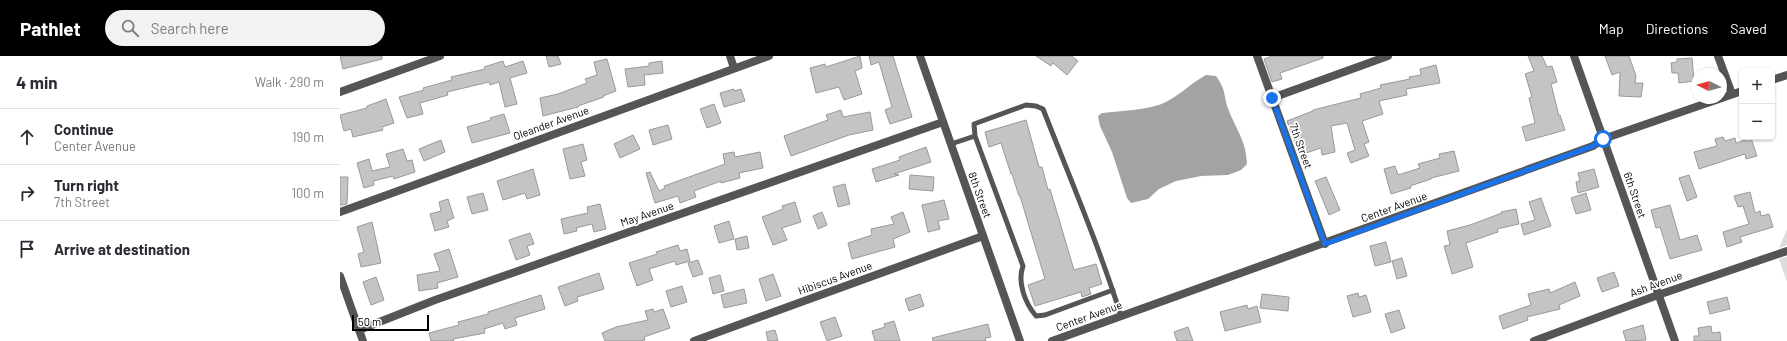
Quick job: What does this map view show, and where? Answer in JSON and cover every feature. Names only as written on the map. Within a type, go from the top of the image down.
[{"type":"street","points":[[340,92],[440,56]]},
{"type":"street","points":[[730,56],[734,68]]},
{"type":"street","name":"Oleander Avenue","points":[[340,212],[769,56]]},
{"type":"street","name":"8th Street","points":[[920,56],[1020,341]]},
{"type":"street","name":"7th Street","points":[[1257,56],[1325,244]]},
{"type":"street","points":[[1272,98],[1388,56]]},
{"type":"street","name":"6th Street","points":[[1574,56],[1675,341]]},
{"type":"street","points":[[1718,56],[1732,94]]},
{"type":"street","points":[[1775,79],[1787,75]]},
{"type":"street","name":"Center Avenue","points":[[1056,340],[1586,149],[1603,139],[1739,92]]},
{"type":"street","name":"May Avenue","points":[[359,330],[435,300],[943,122]]},
{"type":"street","name":"Hibiscus Avenue","points":[[694,341],[983,236]]},
{"type":"street","name":"Ash Avenue","points":[[1534,341],[1658,295],[1787,251]]},
{"type":"street","points":[[340,276],[363,341]]},
{"type":"lane","points":[[1113,290],[1045,315],[1036,316],[1031,310],[1020,284],[1020,273],[1022,266],[974,136],[974,124],[1026,105],[1036,106],[1043,109],[1099,249],[1113,290],[1121,316]]},
{"type":"lane","points":[[951,144],[974,136]]},
{"type":"shaded area","points":[[1206,75],[1216,76],[1222,86],[1227,106],[1243,142],[1247,164],[1241,170],[1228,175],[1201,176],[1176,181],[1159,189],[1148,199],[1131,203],[1127,198],[1112,152],[1100,126],[1098,116],[1102,113],[1142,109],[1164,103]]},
{"type":"shaded area","points":[[1787,229],[1787,245],[1779,248]]},
{"type":"shaded area","points":[[1787,257],[1787,282],[1779,259]]},
{"type":"building","points":[[340,56],[382,56],[382,59],[343,69]]},
{"type":"building","points":[[546,56],[558,56],[561,64],[549,67]]},
{"type":"building","points":[[860,56],[862,68],[855,71],[862,94],[844,100],[839,87],[816,93],[810,68],[825,64],[826,67]]},
{"type":"building","points":[[869,56],[893,56],[912,117],[890,124],[885,110],[892,107],[879,62],[871,65]]},
{"type":"building","points":[[1036,56],[1072,56],[1078,61],[1067,75],[1053,63],[1051,66]]},
{"type":"building","points":[[1272,56],[1323,56],[1323,58],[1280,73],[1282,79],[1272,82],[1264,59]]},
{"type":"building","points":[[1528,56],[1542,56],[1547,67],[1552,66],[1557,82],[1551,84],[1559,116],[1560,115],[1565,130],[1526,141],[1522,127],[1535,123],[1529,98],[1532,97],[1525,74],[1534,71]]},
{"type":"building","points":[[1605,56],[1629,56],[1636,76],[1635,83],[1643,83],[1641,97],[1619,96],[1620,72],[1612,75]]},
{"type":"building","points":[[1692,58],[1693,68],[1691,68],[1691,81],[1679,83],[1678,73],[1672,73],[1671,63],[1677,62],[1677,59]]},
{"type":"building","points":[[607,59],[616,91],[578,107],[543,116],[540,98],[558,94],[587,83],[585,79],[597,75],[594,62]]},
{"type":"building","points":[[503,61],[505,67],[523,61],[527,73],[510,78],[517,104],[505,107],[499,82],[490,85],[489,82],[447,92],[448,95],[420,103],[423,114],[407,118],[399,97],[424,90],[423,88],[452,80],[451,77],[485,69],[484,67]]},
{"type":"building","points":[[662,61],[663,73],[644,75],[645,85],[628,87],[625,69],[649,66],[649,63]]},
{"type":"building","points":[[1436,65],[1440,83],[1406,89],[1407,95],[1379,101],[1383,114],[1362,121],[1369,142],[1364,144],[1369,156],[1351,163],[1347,153],[1355,150],[1347,123],[1331,126],[1335,152],[1322,155],[1321,148],[1306,153],[1302,144],[1296,146],[1287,121],[1313,110],[1361,98],[1360,94],[1381,88],[1380,85],[1410,79],[1409,77],[1421,75],[1420,69]]},
{"type":"building","points":[[734,89],[734,91],[741,89],[745,101],[724,107],[720,93]]},
{"type":"building","points":[[386,99],[394,123],[382,127],[383,130],[353,137],[351,129],[344,131],[340,115],[367,108],[367,106]]},
{"type":"building","points":[[714,104],[721,123],[707,128],[700,109]]},
{"type":"building","points":[[841,110],[843,117],[870,112],[873,130],[849,135],[791,156],[784,136],[828,120],[826,115]]},
{"type":"building","points":[[504,114],[510,133],[472,143],[467,127],[491,120],[490,118]]},
{"type":"building","points":[[1026,120],[1039,167],[1042,167],[1048,190],[1050,189],[1074,270],[1096,264],[1102,284],[1089,288],[1091,294],[1082,297],[1081,292],[1035,306],[1028,285],[1045,279],[1020,196],[1001,143],[989,147],[985,132]]},
{"type":"building","points":[[668,125],[672,139],[653,145],[649,130]]},
{"type":"building","points":[[633,135],[640,149],[620,158],[614,144]]},
{"type":"building","points":[[1723,137],[1725,141],[1735,138],[1736,143],[1745,140],[1752,140],[1757,156],[1746,159],[1745,154],[1699,169],[1694,152],[1717,146],[1715,139]]},
{"type":"building","points":[[441,140],[445,152],[424,161],[419,149]]},
{"type":"building","points":[[583,144],[587,160],[581,162],[585,176],[570,179],[563,149]]},
{"type":"building","points":[[926,147],[931,162],[894,174],[899,175],[876,182],[872,169],[900,160],[899,157]]},
{"type":"building","points":[[403,149],[407,161],[412,160],[415,172],[394,179],[393,176],[373,181],[374,185],[364,188],[357,163],[369,159],[372,171],[390,167],[386,154]]},
{"type":"building","points":[[1454,151],[1459,171],[1431,178],[1410,186],[1411,188],[1391,194],[1384,169],[1395,166],[1398,175],[1420,168],[1418,164],[1440,158],[1439,154]]},
{"type":"building","points":[[734,152],[735,157],[760,152],[763,168],[739,173],[740,178],[721,183],[721,181],[694,191],[696,197],[680,203],[678,196],[655,203],[646,173],[650,172],[659,191],[665,188],[664,186],[725,164],[723,154]]},
{"type":"building","points":[[533,169],[540,195],[527,199],[525,193],[503,200],[497,181]]},
{"type":"building","points":[[1594,169],[1599,187],[1578,193],[1576,182],[1580,181],[1578,173]]},
{"type":"building","points":[[910,175],[934,177],[933,191],[909,189]]},
{"type":"building","points":[[1689,175],[1697,197],[1687,201],[1679,178]]},
{"type":"building","points":[[340,177],[348,177],[347,204],[342,205],[340,205]]},
{"type":"building","points":[[1326,177],[1340,210],[1329,215],[1315,181]]},
{"type":"building","points":[[845,184],[850,204],[838,207],[833,187]]},
{"type":"building","points":[[1750,192],[1755,213],[1760,211],[1761,216],[1769,214],[1773,227],[1740,237],[1742,242],[1727,247],[1723,232],[1749,224],[1743,206],[1738,207],[1734,196]]},
{"type":"building","points":[[483,193],[488,210],[472,214],[467,197]]},
{"type":"building","points":[[1586,193],[1591,210],[1576,214],[1571,198]]},
{"type":"building","points":[[1541,198],[1551,226],[1524,235],[1521,224],[1535,220],[1529,202]]},
{"type":"building","points":[[448,199],[454,218],[447,221],[449,227],[435,231],[430,214],[441,211],[439,202]]},
{"type":"building","points":[[944,200],[949,219],[938,221],[940,229],[928,232],[922,205]]},
{"type":"building","points":[[795,202],[801,222],[782,228],[787,240],[773,245],[762,217],[783,209],[782,206]]},
{"type":"building","points":[[600,204],[606,229],[594,232],[592,224],[576,228],[577,231],[564,234],[561,219],[588,213],[587,207]]},
{"type":"building","points":[[1670,205],[1680,240],[1697,235],[1702,250],[1670,259],[1660,227],[1656,228],[1651,210]]},
{"type":"building","points":[[1516,209],[1519,224],[1497,229],[1498,232],[1466,243],[1473,267],[1452,274],[1444,246],[1450,245],[1447,231],[1470,225],[1502,213],[1501,212]]},
{"type":"building","points":[[822,212],[827,225],[818,229],[813,216]]},
{"type":"building","points":[[903,212],[910,232],[893,239],[895,247],[852,259],[848,243],[872,235],[871,229],[894,224],[891,217]]},
{"type":"building","points":[[729,221],[734,239],[719,243],[714,226]]},
{"type":"building","points":[[372,222],[381,263],[361,267],[358,254],[364,252],[357,227]]},
{"type":"building","points":[[530,233],[534,244],[527,246],[530,255],[516,260],[509,240]]},
{"type":"building","points":[[747,236],[749,248],[737,250],[735,239]]},
{"type":"building","points":[[1386,242],[1391,262],[1375,266],[1370,246]]},
{"type":"building","points":[[678,245],[680,251],[687,249],[690,261],[676,265],[675,261],[649,269],[653,280],[637,286],[629,263],[657,254],[656,252]]},
{"type":"building","points":[[449,249],[458,277],[437,283],[438,288],[419,291],[417,275],[440,271],[434,254]]},
{"type":"building","points":[[1402,258],[1407,276],[1397,279],[1392,261]]},
{"type":"building","points":[[698,260],[703,274],[693,277],[688,263]]},
{"type":"building","points":[[1614,272],[1619,286],[1602,292],[1597,278]]},
{"type":"building","points":[[599,273],[604,289],[577,297],[578,301],[565,306],[558,287]]},
{"type":"building","points":[[773,274],[781,296],[766,301],[759,279]]},
{"type":"building","points":[[720,275],[724,291],[713,294],[709,278]]},
{"type":"building","points":[[376,277],[384,300],[371,305],[363,282]]},
{"type":"building","points":[[1575,282],[1580,296],[1559,305],[1560,309],[1527,317],[1528,320],[1503,329],[1499,316],[1531,305],[1528,294],[1549,289],[1550,293]]},
{"type":"building","points":[[682,286],[687,302],[671,307],[666,291]]},
{"type":"building","points":[[744,289],[747,303],[724,308],[721,295]]},
{"type":"building","points":[[1358,293],[1359,297],[1366,295],[1371,312],[1353,317],[1347,296]]},
{"type":"building","points":[[920,294],[924,306],[909,311],[905,299]]},
{"type":"building","points":[[1262,294],[1289,297],[1288,311],[1260,308]]},
{"type":"building","points":[[541,295],[545,309],[515,318],[517,325],[505,329],[503,323],[484,329],[485,333],[453,339],[454,341],[431,341],[429,333],[459,325],[458,322],[488,314],[488,312]]},
{"type":"building","points":[[1727,297],[1730,309],[1710,314],[1707,302]]},
{"type":"building","points":[[1247,305],[1248,309],[1257,306],[1261,322],[1225,331],[1220,312]]},
{"type":"building","points":[[653,309],[654,312],[663,309],[670,328],[644,337],[645,340],[605,341],[602,333],[616,327],[648,320],[645,311]]},
{"type":"building","points":[[1399,310],[1405,328],[1391,333],[1385,314]]},
{"type":"building","points":[[835,317],[842,336],[827,341],[820,322]]},
{"type":"building","points":[[894,321],[900,341],[875,341],[872,331],[885,327],[884,324]]},
{"type":"building","points":[[988,324],[991,337],[985,338],[986,341],[933,341],[932,338]]},
{"type":"building","points":[[1643,325],[1646,340],[1626,341],[1623,331]]},
{"type":"building","points":[[1711,326],[1712,333],[1720,332],[1721,341],[1694,341],[1694,336],[1699,336],[1698,328]]},
{"type":"building","points":[[1188,327],[1193,341],[1177,341],[1174,332]]},
{"type":"building","points":[[775,330],[778,341],[768,341],[766,332]]},
{"type":"route","points":[[1272,98],[1325,244],[1593,146],[1603,139]]}]
